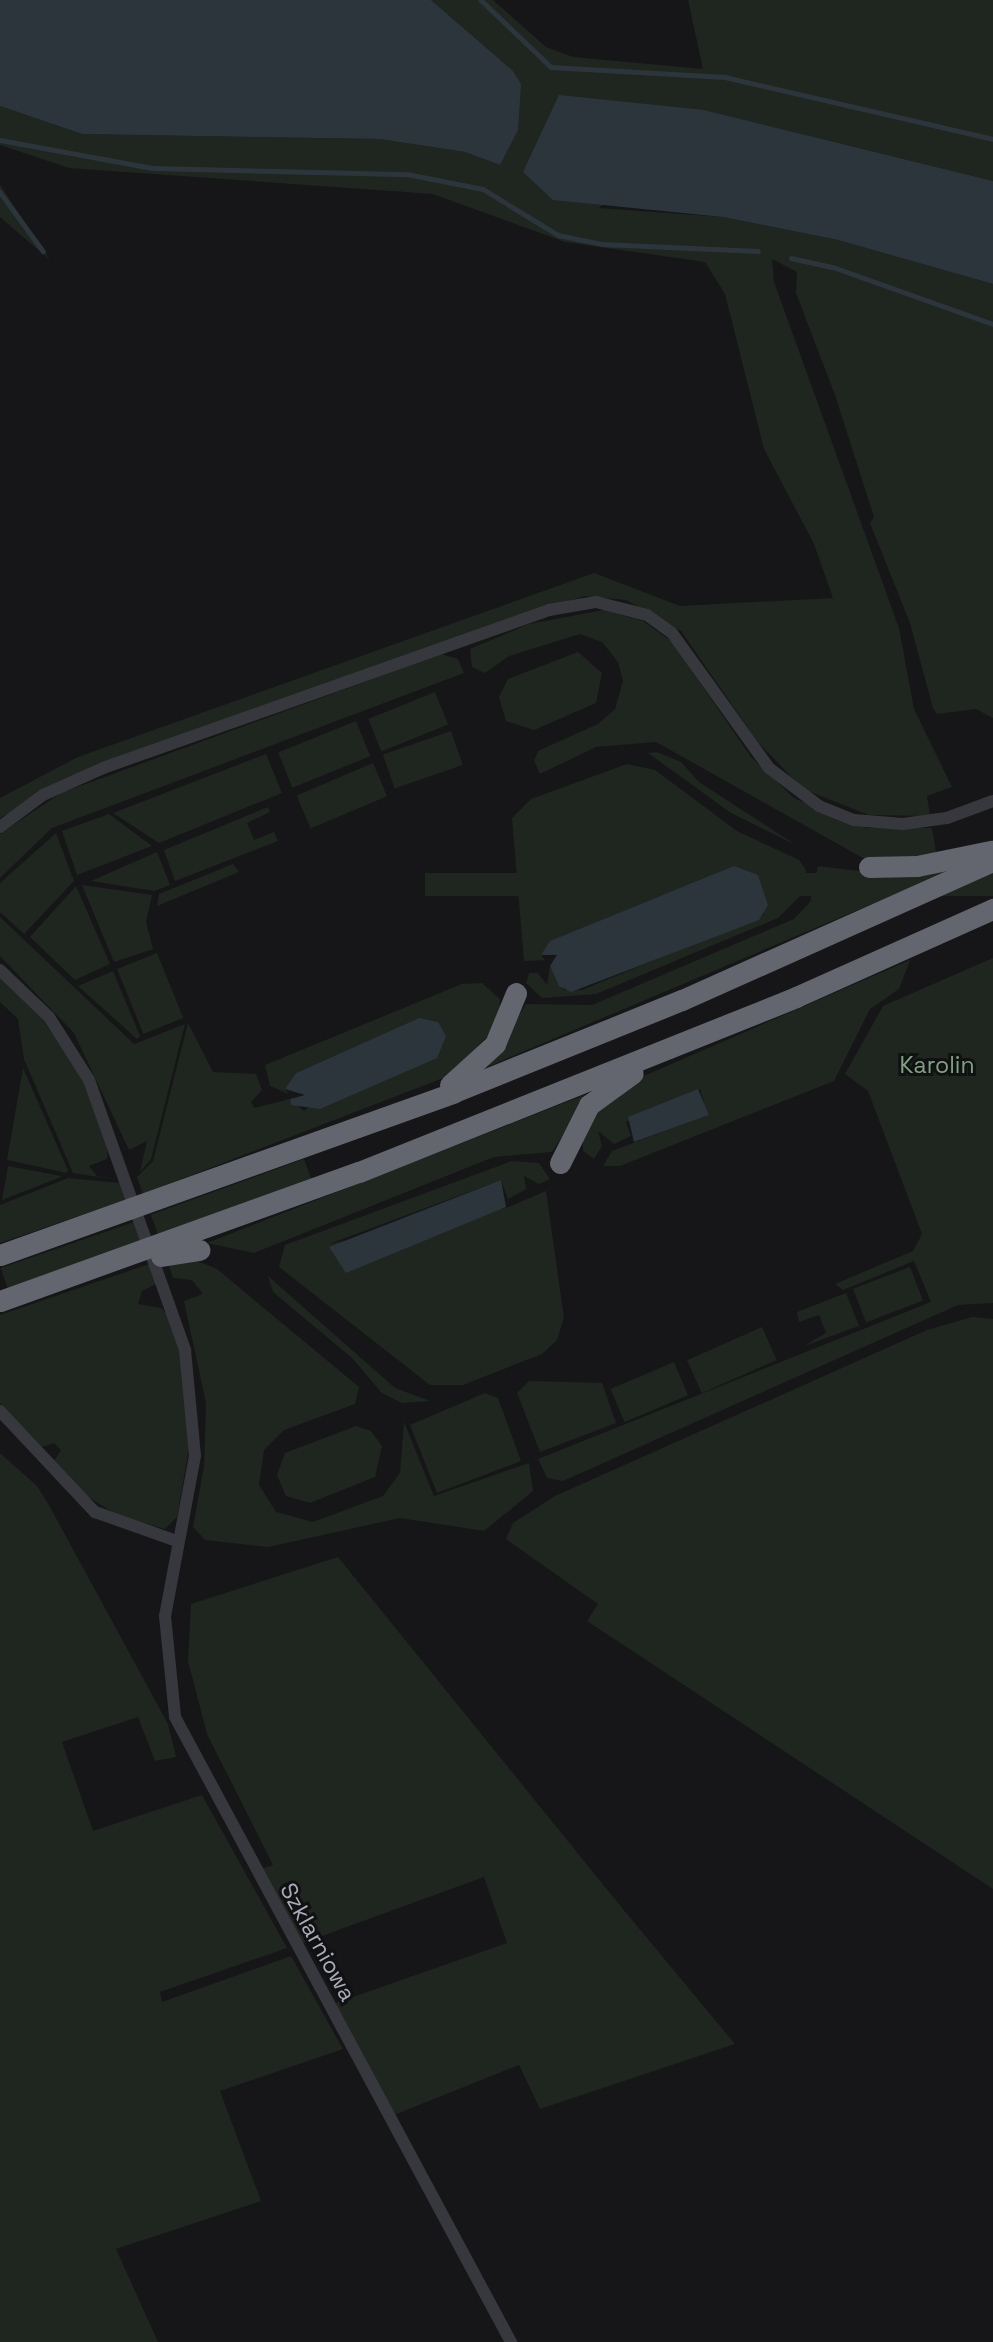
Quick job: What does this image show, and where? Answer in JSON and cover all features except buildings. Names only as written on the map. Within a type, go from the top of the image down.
[{"type":"highway","points":[[869,867],[917,866],[993,850]]},
{"type":"highway","points":[[0,1255],[386,1118],[682,1000],[993,861]]},
{"type":"highway","points":[[0,1301],[110,1265],[694,1039],[993,909]]},
{"type":"highway","points":[[386,1118],[475,1067],[502,1034],[516,993]]},
{"type":"highway","points":[[559,1163],[581,1115],[600,1094],[694,1039]]},
{"type":"highway","points":[[110,1265],[200,1250]]},
{"type":"street","points":[[0,827],[43,795],[103,768],[549,610],[596,602],[647,615],[672,633],[769,768],[819,806],[854,820],[903,824],[947,818],[993,801]]},
{"type":"street","name":"Szklarniowa","points":[[0,970],[49,1017],[78,1059],[125,1177],[162,1282],[194,1397],[193,1468],[177,1541],[165,1661],[184,1738],[511,2342]]},
{"type":"street","points":[[0,1411],[95,1512],[177,1541]]},
{"type":"green space","points":[[431,0],[493,0],[546,47],[573,57],[703,69],[688,0],[993,0],[993,181],[704,110],[599,208],[723,217],[838,240],[993,284],[993,718],[976,709],[937,714],[933,708],[910,623],[870,523],[874,517],[835,395],[796,293],[797,272],[772,259],[774,282],[899,628],[914,709],[952,787],[927,796],[930,816],[869,815],[803,789],[757,741],[681,631],[626,600],[584,596],[96,765],[0,818],[0,798],[78,757],[594,573],[680,606],[833,598],[814,544],[764,449],[725,294],[705,262],[565,242],[433,194],[69,168],[0,145],[0,106],[82,134],[380,139],[465,152],[500,165],[512,70]]},
{"type":"green space","points":[[0,185],[50,260],[0,217]]},
{"type":"green space","points":[[604,610],[643,621],[672,642],[751,757],[794,798],[867,828],[932,828],[937,858],[863,858],[656,742],[596,747],[540,774],[534,761],[538,751],[598,724],[615,709],[623,681],[618,662],[602,642],[580,634],[509,656],[485,673],[472,667],[470,649],[529,624]]},
{"type":"green space","points":[[578,652],[602,673],[596,703],[534,730],[506,721],[499,697],[508,679]]},
{"type":"green space","points":[[441,654],[458,659],[464,673],[52,828],[0,878],[0,834],[61,793]]},
{"type":"green space","points":[[435,692],[448,724],[381,751],[368,719]]},
{"type":"green space","points":[[356,721],[370,756],[292,788],[278,752]]},
{"type":"green space","points":[[451,731],[463,765],[395,788],[383,754]]},
{"type":"green space","points":[[657,752],[681,762],[699,782],[796,845],[731,813],[648,753]]},
{"type":"green space","points":[[266,754],[282,793],[159,843],[113,813]]},
{"type":"green space","points":[[373,763],[387,796],[311,829],[297,795]]},
{"type":"green space","points":[[627,764],[655,770],[737,831],[799,860],[806,870],[801,895],[778,918],[596,994],[542,998],[526,983],[529,973],[538,973],[547,985],[550,966],[564,990],[582,990],[764,915],[734,866],[551,941],[541,955],[545,960],[524,961],[512,818],[531,799]]},
{"type":"green space","points":[[268,807],[270,812],[247,823],[254,840],[274,832],[278,841],[175,881],[164,850]]},
{"type":"green space","points":[[109,814],[152,846],[77,875],[62,831]]},
{"type":"green space","points":[[56,833],[74,881],[24,934],[0,912],[0,883]]},
{"type":"green space","points":[[157,852],[170,885],[154,891],[91,881]]},
{"type":"green space","points":[[233,864],[239,872],[157,906],[159,894]]},
{"type":"green space","points":[[818,866],[883,874],[950,871],[487,1067],[526,1004],[592,1005],[794,919],[810,902]]},
{"type":"green space","points":[[425,873],[993,873],[993,896],[425,896]]},
{"type":"green space","points":[[82,885],[152,895],[146,922],[153,949],[114,962]]},
{"type":"green space","points":[[76,886],[110,964],[75,980],[30,937]]},
{"type":"green space","points":[[0,917],[134,1044],[185,1024],[151,1159],[140,1172],[147,1141],[129,1150],[74,1033],[0,956]]},
{"type":"green space","points":[[157,953],[183,1018],[143,1034],[117,969]]},
{"type":"green space","name":"Karolin","points":[[993,958],[993,1303],[958,1305],[563,1481],[547,1478],[538,1459],[931,1302],[914,1261],[843,1290],[835,1284],[913,1251],[922,1234],[868,1091],[845,1074],[883,1006]]},
{"type":"green space","points":[[910,960],[899,989],[870,1009],[834,1081],[620,1166],[603,1166],[612,1151],[708,1115],[700,1089],[626,1122],[631,1136],[614,1144],[598,1131],[602,1146],[594,1159],[583,1151],[583,1123],[637,1079]]},
{"type":"green space","points":[[113,971],[140,1036],[137,1039],[78,986]]},
{"type":"green space","points":[[0,977],[39,1014],[81,1076],[108,1146],[107,1159],[89,1166],[97,1176],[119,1180],[73,1173],[24,1059],[18,1019],[0,1002]]},
{"type":"green space","points":[[482,983],[500,999],[499,1024],[451,1075],[143,1194],[137,1177],[153,1161],[188,1023],[213,1072],[256,1074],[262,1090],[251,1102],[254,1108],[290,1099],[304,1111],[419,1018],[296,1073],[285,1089],[289,1094],[270,1086],[265,1065],[462,984]]},
{"type":"green space","points":[[23,1068],[68,1170],[67,1173],[7,1160]]},
{"type":"green space","points":[[590,1093],[552,1152],[494,1157],[254,1253],[207,1243]]},
{"type":"green space","points":[[304,1159],[312,1181],[159,1236],[151,1215]]},
{"type":"green space","points":[[512,1161],[539,1163],[550,1179],[539,1184],[524,1176],[526,1189],[508,1199],[501,1180],[329,1244],[506,1208],[546,1191],[564,1318],[557,1340],[542,1354],[463,1385],[430,1385],[279,1267],[285,1245]]},
{"type":"green space","points":[[8,1166],[61,1176],[61,1177],[2,1200]]},
{"type":"green space","points":[[68,1178],[120,1183],[126,1200],[0,1243],[0,1205]]},
{"type":"green space","points":[[134,1222],[141,1242],[8,1288],[1,1268]]},
{"type":"green space","points":[[192,1259],[217,1269],[359,1387],[355,1404],[284,1430],[264,1450],[259,1485],[276,1512],[313,1522],[383,1496],[400,1473],[404,1422],[434,1496],[529,1463],[533,1491],[484,1531],[400,1518],[268,1547],[205,1540],[193,1527],[204,1466],[206,1403],[184,1301],[203,1294],[192,1280],[173,1278],[167,1260]]},
{"type":"green space","points":[[149,1264],[156,1284],[142,1291],[138,1304],[161,1308],[169,1317],[180,1352],[189,1448],[177,1517],[165,1529],[117,1515],[87,1496],[54,1461],[61,1450],[54,1443],[42,1447],[0,1403],[0,1315]]},
{"type":"green space","points":[[910,1267],[923,1301],[866,1322],[853,1289]]},
{"type":"green space","points":[[268,1276],[395,1388],[430,1401],[402,1403],[382,1393],[352,1358],[273,1292]]},
{"type":"green space","points":[[846,1293],[859,1326],[804,1346],[826,1333],[819,1315],[799,1322],[797,1312]]},
{"type":"green space","points":[[972,1317],[993,1319],[993,1889],[587,1621],[598,1604],[506,1539],[513,1523],[555,1496],[927,1330]]},
{"type":"green space","points":[[762,1327],[777,1360],[702,1393],[687,1360]]},
{"type":"green space","points":[[674,1362],[688,1395],[625,1422],[610,1389]]},
{"type":"green space","points":[[529,1381],[602,1383],[616,1423],[540,1452],[517,1393]]},
{"type":"green space","points":[[485,1393],[498,1398],[521,1461],[437,1493],[410,1425]]},
{"type":"green space","points":[[356,1426],[371,1431],[382,1446],[375,1477],[310,1503],[286,1496],[277,1475],[285,1453]]},
{"type":"green space","points":[[0,1453],[37,1486],[168,1724],[176,1757],[155,1761],[138,1717],[62,1742],[93,1831],[202,1795],[287,1948],[160,1992],[162,2002],[291,1956],[343,2049],[220,2091],[261,2201],[116,2249],[158,2342],[0,2342]]},
{"type":"green space","points":[[338,1557],[735,2044],[540,2109],[519,2065],[394,2115],[333,2004],[507,1943],[484,1877],[300,1944],[261,1869],[273,1865],[207,1734],[188,1661],[191,1604]]},
{"type":"shaded area","points":[[0,0],[431,0],[512,70],[521,84],[518,130],[500,165],[465,152],[380,139],[82,134],[0,106]]},
{"type":"shaded area","points":[[559,95],[704,110],[993,181],[993,284],[838,240],[723,217],[553,200],[523,172]]},
{"type":"shaded area","points":[[734,866],[758,875],[768,905],[759,920],[571,992],[559,986],[550,966],[557,955],[541,955],[550,941]]},
{"type":"shaded area","points":[[419,1018],[438,1022],[446,1036],[437,1058],[320,1109],[291,1105],[290,1099],[305,1095],[285,1089],[296,1073]]},
{"type":"shaded area","points":[[698,1089],[709,1115],[634,1142],[628,1117]]},
{"type":"shaded area","points":[[501,1180],[506,1207],[346,1273],[329,1247]]},
{"type":"waterway","points":[[481,0],[551,67],[725,77],[993,139]]},
{"type":"waterway","points":[[0,140],[153,168],[407,174],[483,189],[558,235],[602,244],[758,251]]},
{"type":"waterway","points":[[0,192],[43,251]]},
{"type":"waterway","points":[[791,258],[836,268],[993,324]]}]
